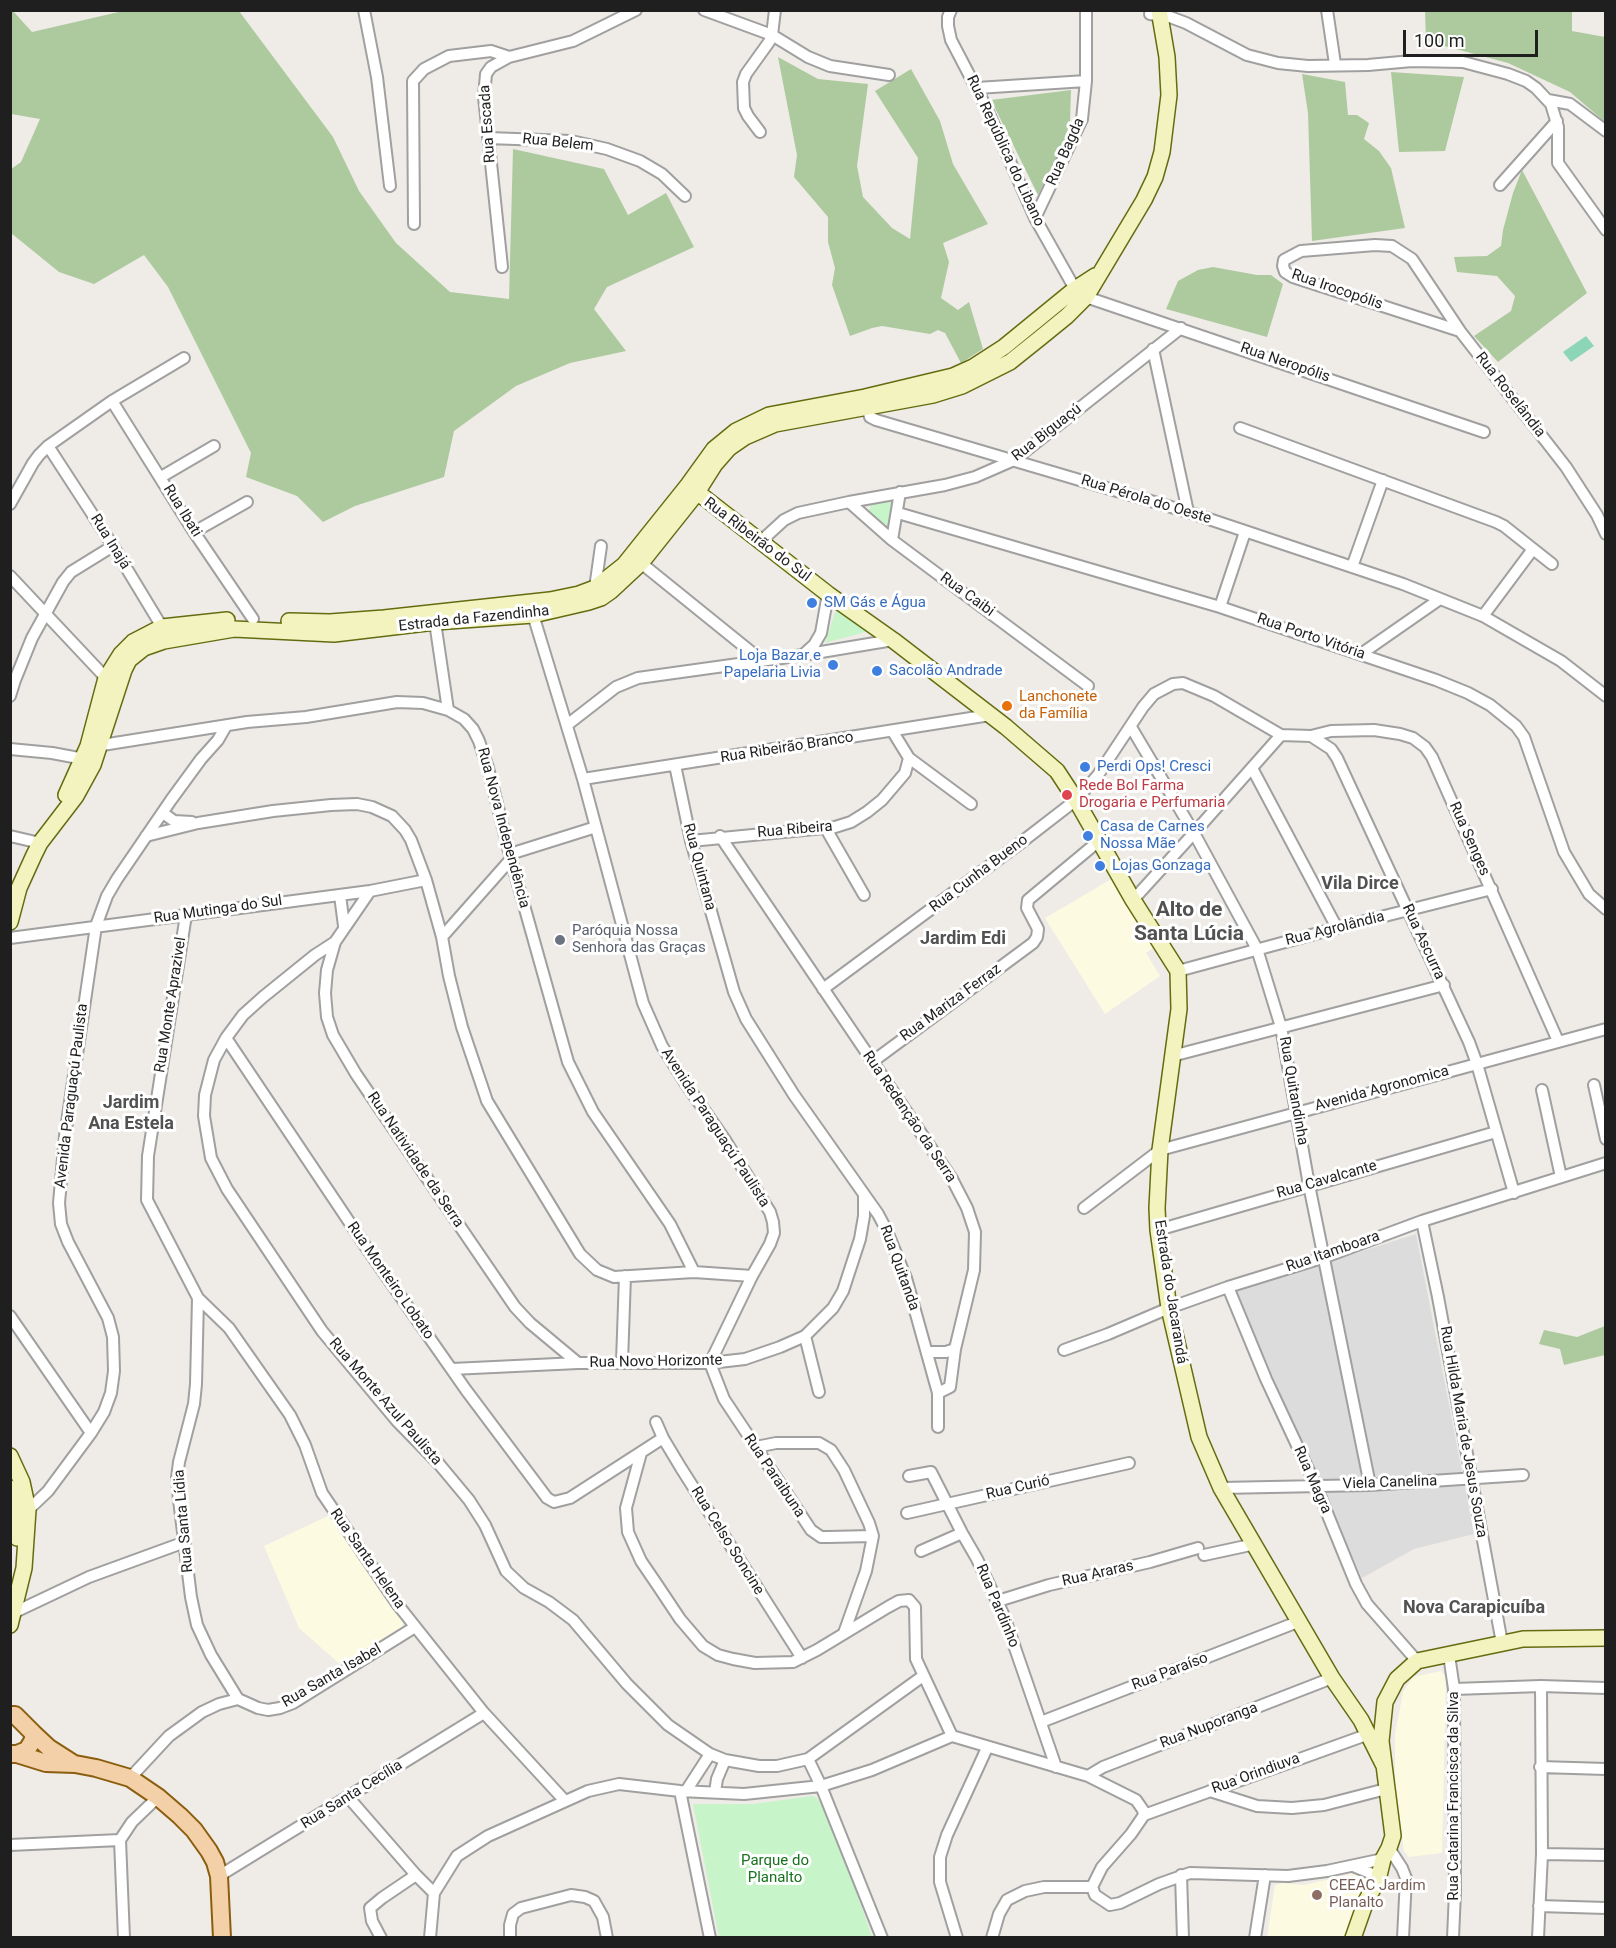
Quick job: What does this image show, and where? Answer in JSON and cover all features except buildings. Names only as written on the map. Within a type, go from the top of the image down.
[{"type":"main road","name":"Estrada da Fazendinha","points":[[10,922],[19,888],[36,842],[76,796],[93,765],[90,750],[106,678],[115,662],[133,642],[163,634],[253,619],[304,623],[352,621],[573,607],[601,598],[641,563],[692,490],[714,448],[728,436],[769,415],[793,409],[866,403],[973,367],[1080,293],[1098,274],[1144,200],[1155,177],[1162,152],[1169,95],[1167,57],[1155,12]]},
{"type":"main road","name":"Estrada da Fazendinha","points":[[10,885],[64,798],[90,750],[129,660],[163,634],[234,629],[334,634],[531,609],[594,588],[624,565],[692,490]]},
{"type":"main road","name":"Rua Ribeirão do Sul","points":[[692,490],[828,594],[893,640],[1053,766],[1064,779],[1076,800]]},
{"type":"main road","points":[[1076,800],[1133,900],[1178,971]]},
{"type":"main road","name":"Estrada do Jacarandá","points":[[1178,971],[1179,1010],[1160,1150],[1158,1230],[1169,1308],[1199,1437],[1221,1488],[1332,1678],[1369,1734],[1383,1764]]},
{"type":"main road","points":[[10,1456],[22,1482],[24,1568],[12,1619]]},
{"type":"main road","points":[[10,1488],[22,1516],[10,1587]]},
{"type":"main road","points":[[1417,1661],[1523,1639],[1605,1638]]},
{"type":"main road","name":"Estrada do Jacarandá","points":[[1353,1938],[1393,1836],[1381,1741],[1385,1702],[1397,1679],[1417,1661]]},
{"type":"main road","points":[[12,1714],[49,1748],[75,1764]]},
{"type":"main road","points":[[14,1754],[27,1750],[31,1745],[33,1733]]},
{"type":"main road","points":[[14,1754],[46,1762],[75,1764],[116,1773],[130,1778],[158,1797],[194,1830],[209,1851],[219,1876],[222,1938]]},
{"type":"street","points":[[364,10],[377,77],[390,186]]},
{"type":"street","name":"Rua Escada","points":[[501,267],[484,81],[490,67],[509,57],[573,41],[636,10]]},
{"type":"street","points":[[704,10],[772,35],[808,57],[830,66],[889,75]]},
{"type":"street","points":[[760,132],[747,116],[744,108],[743,82],[772,35],[775,10]]},
{"type":"street","name":"Rua República do Libano","points":[[951,10],[948,17],[951,40],[977,88],[1035,218],[1080,293]]},
{"type":"street","name":"Rua Bagda","points":[[1035,218],[1082,119],[1086,81],[1086,10]]},
{"type":"street","points":[[1327,10],[1335,64]]},
{"type":"street","points":[[1155,12],[1186,23],[1247,55],[1278,63],[1368,65],[1412,61],[1463,62],[1526,81],[1548,100],[1557,121],[1558,164],[1605,230]]},
{"type":"street","points":[[414,224],[413,81],[424,69],[449,56],[491,51],[509,57]]},
{"type":"street","points":[[977,88],[1086,81]]},
{"type":"street","points":[[1548,100],[1570,104],[1605,131]]},
{"type":"street","points":[[1500,184],[1557,121]]},
{"type":"street","name":"Rua Belem","points":[[488,138],[571,141],[607,149],[640,161],[662,174],[685,196]]},
{"type":"street","name":"Rua Irocopólis","points":[[1412,259],[1392,246],[1375,245],[1300,251],[1284,260],[1283,266],[1285,273],[1293,277],[1460,331]]},
{"type":"street","name":"Rua Roselândia","points":[[1412,259],[1460,331],[1566,467],[1597,515],[1605,534]]},
{"type":"street","name":"Rua Neropólis","points":[[1080,293],[1484,432]]},
{"type":"street","name":"Rua Biguaçú","points":[[760,542],[784,520],[798,513],[849,501],[955,482],[975,477],[1014,460],[1181,328]]},
{"type":"street","points":[[1153,349],[1188,512]]},
{"type":"street","points":[[10,504],[33,463],[48,446],[112,401],[184,358]]},
{"type":"street","name":"Rua Ibati","points":[[112,401],[194,532],[253,619]]},
{"type":"street","name":"Rua Pérola do Oeste","points":[[866,403],[870,417],[876,420],[1188,512],[1352,567],[1483,616],[1561,661],[1605,696]]},
{"type":"street","points":[[1240,428],[1496,522],[1552,564]]},
{"type":"street","name":"Rua Inajá","points":[[48,446],[113,546],[163,634]]},
{"type":"street","points":[[161,477],[214,446]]},
{"type":"street","points":[[1352,567],[1383,480]]},
{"type":"street","points":[[892,540],[900,492]]},
{"type":"street","name":"Rua Caibi","points":[[849,501],[892,540],[1088,686]]},
{"type":"street","points":[[194,532],[247,502]]},
{"type":"street","name":"Rua Porto Vitória","points":[[898,513],[1220,607],[1361,654],[1468,693],[1490,705],[1516,726],[1524,737],[1564,852],[1589,894],[1605,909]]},
{"type":"street","points":[[1220,607],[1245,532]]},
{"type":"street","points":[[10,696],[22,660],[63,582],[71,572],[113,546]]},
{"type":"street","points":[[594,588],[601,546]]},
{"type":"street","points":[[1483,616],[1533,549]]},
{"type":"street","points":[[641,563],[761,660]]},
{"type":"street","points":[[10,576],[106,678]]},
{"type":"street","points":[[803,655],[814,645],[821,633],[828,594]]},
{"type":"street","points":[[1361,654],[1440,599]]},
{"type":"street","name":"Avenida Paraguaçú Paulista","points":[[531,609],[583,779],[643,1003],[657,1034],[686,1084],[725,1140],[770,1212],[774,1233],[710,1363]]},
{"type":"street","points":[[435,622],[448,710]]},
{"type":"street","points":[[567,725],[616,687],[638,678],[893,640]]},
{"type":"street","name":"Rua Cunha Bueno","points":[[823,989],[1076,800],[1098,775],[1154,693],[1173,684],[1183,684],[1214,696],[1281,735]]},
{"type":"street","name":"Rua Nova Independência","points":[[10,749],[52,753],[90,750],[247,722],[306,717],[397,702],[423,703],[448,710],[464,719],[473,729],[479,741],[568,1062],[593,1112],[670,1224],[694,1272]]},
{"type":"street","name":"Rua Ribeirão Branco","points":[[583,779],[990,716]]},
{"type":"street","name":"Avenida Paraguaçú Paulista","points":[[22,1516],[48,1491],[91,1433],[104,1412],[111,1393],[114,1371],[113,1337],[108,1318],[61,1224],[59,1203],[67,1117],[96,926],[107,896],[148,834],[226,726]]},
{"type":"street","name":"Rua Quitandinha","points":[[1131,727],[1194,833],[1257,949],[1281,1027],[1370,1485]]},
{"type":"street","points":[[208,729],[212,745]]},
{"type":"street","name":"Rua Senges","points":[[1311,736],[1344,730],[1374,730],[1407,736],[1425,747],[1432,757],[1492,889],[1558,1041]]},
{"type":"street","points":[[893,732],[909,758],[971,804]]},
{"type":"street","points":[[1133,900],[1281,735],[1311,736]]},
{"type":"street","name":"Rua Ascurra","points":[[1311,736],[1331,749],[1337,758],[1444,986],[1477,1064],[1514,1193]]},
{"type":"street","name":"Rua Ribeira","points":[[691,841],[835,827],[850,822],[882,800],[905,773],[909,758]]},
{"type":"street","name":"Rua Quintana","points":[[675,765],[691,841],[734,992],[747,1019],[794,1095]]},
{"type":"street","points":[[1252,768],[1337,928]]},
{"type":"street","points":[[148,834],[273,811],[331,805],[357,804],[372,807],[392,816],[405,830],[416,851],[426,880],[462,1027],[487,1101],[580,1254],[597,1270],[606,1274],[625,1276],[694,1272],[752,1276]]},
{"type":"street","points":[[163,813],[174,821],[198,823]]},
{"type":"street","points":[[442,938],[511,856],[596,827]]},
{"type":"street","points":[[825,827],[864,895]]},
{"type":"street","points":[[10,836],[36,842]]},
{"type":"street","name":"Rua Redenção da Serra","points":[[720,837],[952,1179],[967,1208],[975,1232],[974,1270],[955,1348],[950,1387],[938,1393]]},
{"type":"street","name":"Rua Mariza Ferraz","points":[[872,1062],[1033,943],[1038,929],[1027,908],[1028,900],[1100,840]]},
{"type":"street","name":"Rua Mutinga do Sul","points":[[10,938],[370,891],[426,880]]},
{"type":"street","name":"Rua Agrolândia","points":[[1178,971],[1492,889]]},
{"type":"street","name":"Rua Natividade da Serra","points":[[370,891],[335,942],[327,970],[325,993],[327,1017],[333,1035],[347,1060],[515,1307],[578,1363]]},
{"type":"street","points":[[340,895],[344,926]]},
{"type":"street","name":"Rua Monte Aprazivel","points":[[186,915],[148,1156],[147,1200],[198,1298]]},
{"type":"street","name":"Rua Monte Azul Paulista","points":[[335,942],[315,955],[243,1015],[226,1038],[214,1060],[205,1095],[204,1116],[207,1139],[216,1171],[341,1356],[469,1500],[485,1525],[506,1571],[524,1588],[549,1602],[573,1620],[627,1684],[668,1725],[710,1754],[725,1760],[759,1767],[777,1766],[808,1759]]},
{"type":"street","points":[[301,968],[313,966],[327,970]]},
{"type":"street","points":[[1172,1056],[1444,986]]},
{"type":"street","name":"Avenida Agronomica","points":[[1160,1150],[1605,1029]]},
{"type":"street","name":"Rua Monteiro Lobato","points":[[226,1038],[347,1219],[452,1369],[547,1498],[554,1502],[570,1498],[641,1453]]},
{"type":"street","points":[[1594,1085],[1605,1139]]},
{"type":"street","points":[[1542,1090],[1561,1177]]},
{"type":"street","name":"Rua Quitanda","points":[[794,1095],[878,1214],[895,1249],[906,1278],[938,1393]]},
{"type":"street","name":"Rua Cavalcante","points":[[1158,1230],[1496,1132]]},
{"type":"street","points":[[1084,1208],[1160,1150]]},
{"type":"street","name":"Rua Itamboara","points":[[1064,1350],[1228,1287],[1325,1257],[1422,1221],[1605,1162]]},
{"type":"street","name":"Rua Novo Horizonte","points":[[452,1369],[578,1363],[710,1363],[745,1359],[780,1347],[806,1336],[833,1308],[843,1291],[860,1239],[864,1216],[864,1195]]},
{"type":"street","name":"Rua Hilda Maria de Jesus Souza","points":[[1422,1221],[1502,1643]]},
{"type":"street","points":[[622,1362],[625,1276]]},
{"type":"street","name":"Rua Magra","points":[[1228,1287],[1266,1380],[1316,1486],[1356,1584],[1367,1604],[1417,1661]]},
{"type":"street","name":"Rua Santa Lídia","points":[[198,1298],[194,1404],[177,1478],[193,1609],[197,1625],[211,1655],[238,1699]]},
{"type":"street","name":"Rua Santa Helena","points":[[198,1298],[229,1328],[290,1414],[305,1445],[322,1492],[415,1627],[484,1713],[565,1801]]},
{"type":"street","points":[[10,1316],[91,1433]]},
{"type":"street","points":[[806,1336],[819,1392]]},
{"type":"street","points":[[927,1352],[946,1352],[955,1348]]},
{"type":"street","name":"Rua Paraibuna","points":[[710,1363],[724,1399],[815,1534],[828,1537],[873,1536]]},
{"type":"street","points":[[938,1393],[938,1427]]},
{"type":"street","name":"Rua Celso Soncine","points":[[656,1422],[663,1438],[802,1658]]},
{"type":"street","points":[[663,1438],[641,1453],[626,1508],[628,1532],[641,1561],[692,1634],[703,1646],[718,1655],[733,1659],[755,1663],[784,1663],[802,1658],[893,1604],[909,1600],[915,1607],[916,1659],[952,1736]]},
{"type":"street","points":[[756,1447],[776,1443],[819,1443],[831,1450],[849,1480],[873,1536],[866,1571],[844,1633]]},
{"type":"street","name":"Rua Curió","points":[[907,1513],[1129,1464]]},
{"type":"street","name":"Rua Pardinho","points":[[909,1476],[931,1472],[977,1559],[998,1601],[1056,1767]]},
{"type":"street","name":"Viela Canelina","points":[[1221,1488],[1370,1485],[1523,1475]]},
{"type":"street","points":[[921,1551],[962,1533]]},
{"type":"street","points":[[12,1619],[89,1576],[184,1542]]},
{"type":"street","name":"Rua Araras","points":[[998,1601],[1049,1585],[1150,1562],[1255,1544]]},
{"type":"street","name":"Rua Paraíso","points":[[1041,1722],[1300,1622]]},
{"type":"street","name":"Rua Santa Isabel","points":[[238,1699],[258,1708],[268,1710],[280,1708],[415,1627]]},
{"type":"street","name":"Rua Catarina Francisca da Silva","points":[[1449,1655],[1454,1689],[1455,1892],[1453,1938]]},
{"type":"street","points":[[882,1938],[808,1759],[923,1676]]},
{"type":"street","name":"Rua Nuporanga","points":[[1088,1776],[1103,1767],[1332,1678]]},
{"type":"street","points":[[1454,1689],[1541,1686],[1605,1688]]},
{"type":"street","points":[[1538,1938],[1542,1854],[1541,1686]]},
{"type":"street","points":[[130,1778],[149,1755],[186,1723],[219,1704],[238,1699]]},
{"type":"street","name":"Rua Santa Cecília","points":[[219,1876],[484,1713]]},
{"type":"street","name":"Rua Orindiuva","points":[[1144,1815],[1369,1734]]},
{"type":"street","points":[[430,1938],[434,1893],[450,1865],[466,1848],[588,1791],[619,1784],[683,1791],[744,1794],[821,1786],[872,1770],[952,1736],[1088,1776],[1132,1796],[1140,1805],[1144,1815],[1131,1834],[1102,1867],[1092,1887],[1095,1895],[1110,1905],[1120,1903],[1180,1875],[1212,1873],[1295,1875],[1352,1866],[1386,1853],[1402,1868],[1406,1878],[1403,1938]]},
{"type":"street","points":[[957,1938],[940,1882],[940,1857],[946,1835],[987,1748]]},
{"type":"street","points":[[710,1754],[683,1791],[710,1938]]},
{"type":"street","points":[[715,1792],[717,1779],[725,1760]]},
{"type":"street","points":[[1540,1767],[1605,1769]]},
{"type":"street","points":[[1210,1791],[1257,1806],[1292,1808],[1324,1805],[1386,1789]]},
{"type":"street","points":[[124,1938],[120,1840],[132,1822],[158,1797]]},
{"type":"street","points":[[349,1798],[434,1893]]},
{"type":"street","points":[[10,1845],[120,1840]]},
{"type":"street","points":[[1542,1854],[1605,1855]]},
{"type":"street","points":[[1352,1866],[1370,1873],[1377,1880]]},
{"type":"street","points":[[381,1938],[372,1921],[370,1908],[416,1875]]},
{"type":"street","points":[[1180,1875],[1183,1938]]},
{"type":"street","points":[[1255,1938],[1265,1875]]},
{"type":"street","points":[[992,1938],[999,1914],[1007,1900],[1025,1891],[1061,1886],[1092,1887]]},
{"type":"street","points":[[510,1938],[513,1914],[521,1908],[571,1895],[594,1901],[603,1917],[607,1938]]},
{"type":"street","points":[[1539,1906],[1605,1908]]},
{"type":"shaded area","points":[[1115,877],[1154,947],[1146,953],[1160,976],[1105,1014],[1045,918]]},
{"type":"shaded area","points":[[1416,1234],[1474,1534],[1414,1549],[1362,1578],[1235,1292]]},
{"type":"shaded area","points":[[330,1515],[403,1622],[402,1630],[342,1666],[299,1628],[264,1546]]},
{"type":"shaded area","points":[[1441,1671],[1446,1677],[1442,1853],[1409,1857],[1404,1851],[1395,1787],[1395,1734],[1403,1692],[1413,1677]]},
{"type":"shaded area","name":"CEEAC Jardim Planalto","points":[[1352,1874],[1363,1875],[1367,1881],[1345,1937],[1267,1938],[1275,1885],[1283,1883],[1304,1885]]},
{"type":"green space","points":[[11,10],[32,32],[123,11],[239,11],[333,137],[359,191],[396,243],[450,292],[509,299],[513,149],[604,169],[628,215],[666,193],[694,247],[607,287],[594,309],[626,351],[570,363],[516,386],[454,431],[444,477],[355,506],[323,522],[297,496],[246,477],[251,453],[168,287],[144,255],[94,284],[59,272],[11,233],[11,169],[21,162],[40,119],[11,114]]},
{"type":"green space","points":[[1425,11],[1572,11],[1572,31],[1605,37],[1605,122],[1570,92],[1508,63],[1426,41]]},
{"type":"green space","points":[[778,57],[818,79],[868,84],[857,166],[863,197],[892,228],[910,239],[918,158],[875,91],[911,69],[940,121],[953,164],[988,224],[943,243],[949,262],[941,298],[958,310],[969,302],[983,349],[961,363],[945,333],[938,330],[930,334],[882,326],[850,336],[832,285],[835,268],[828,242],[828,217],[794,177],[797,155]]},
{"type":"green space","points":[[1391,72],[1464,77],[1445,151],[1399,152]]},
{"type":"green space","points":[[1302,74],[1345,82],[1348,115],[1357,115],[1369,123],[1364,139],[1379,151],[1391,168],[1405,228],[1312,241],[1308,113]]},
{"type":"green space","points":[[1071,90],[1070,122],[1062,147],[1038,195],[991,100]]},
{"type":"green space","points":[[1522,170],[1587,293],[1498,362],[1474,336],[1511,311],[1515,296],[1497,276],[1457,272],[1454,257],[1487,256],[1501,246],[1513,193]]},
{"type":"green space","points":[[1213,267],[1257,275],[1271,275],[1283,284],[1267,337],[1166,309],[1178,281],[1198,270]]},
{"type":"green space","points":[[1586,336],[1594,346],[1571,362],[1563,352]]},
{"type":"green space","points":[[892,498],[889,530],[868,513],[872,501]]},
{"type":"green space","points":[[837,607],[869,631],[825,643]]},
{"type":"green space","points":[[1605,1326],[1605,1355],[1564,1365],[1560,1349],[1539,1344],[1544,1330],[1577,1337]]},
{"type":"green space","name":"Parque do Planalto","points":[[812,1796],[817,1798],[824,1809],[849,1870],[872,1937],[719,1937],[693,1804],[753,1804]]},
{"type":"place","name":"SM Gás e Água","points":[[812,603]]},
{"type":"place","name":"Loja Bazar e Papelaria Livia","points":[[833,665]]},
{"type":"place","name":"Sacolão Andrade","points":[[877,671]]},
{"type":"place","name":"Lanchonete da Família","points":[[1007,706]]},
{"type":"place","name":"Perdi Ops! Cresci","points":[[1085,767]]},
{"type":"place","name":"Rede Bol Farma Drogaria e Perfumaria","points":[[1067,795]]},
{"type":"place","name":"Casa de Carnes Nossa Mãe","points":[[1088,836]]},
{"type":"place","name":"Lojas Gonzaga","points":[[1100,866]]},
{"type":"place","name":"Paróquia Nossa Senhora das Graças","points":[[560,940]]},
{"type":"place","name":"CEEAC Jardim Planalto","points":[[1317,1895]]},
{"type":"district","name":"Vila Dirce","points":[[1360,884]]},
{"type":"district","name":"Alto de Santa Lúcia","points":[[1189,923]]},
{"type":"district","name":"Jardim Edi","points":[[963,939]]},
{"type":"district","name":"Jardim Ana Estela","points":[[131,1113]]},
{"type":"district","name":"Nova Carapicuíba","points":[[1474,1608]]}]
